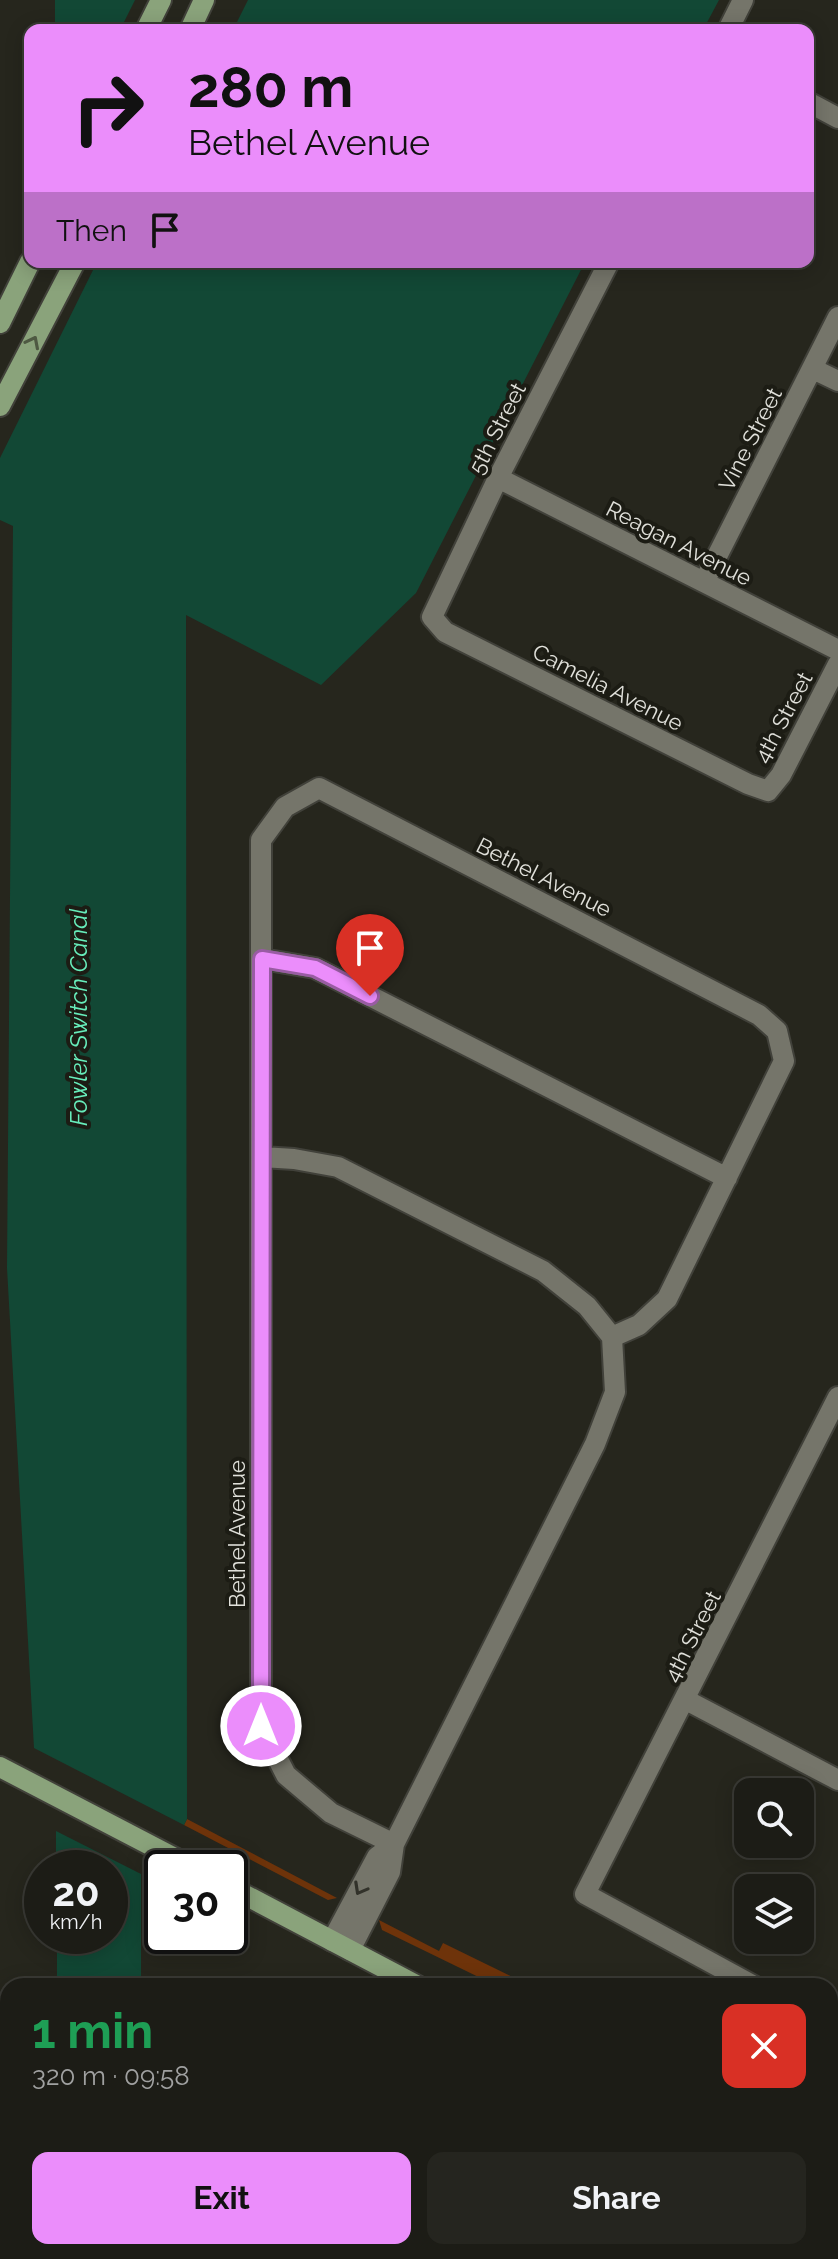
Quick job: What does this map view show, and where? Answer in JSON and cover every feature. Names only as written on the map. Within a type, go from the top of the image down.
[{"type":"main road","points":[[149,24],[161,0]]},
{"type":"main road","points":[[193,24],[204,0]]},
{"type":"main road","points":[[0,323],[27,268]]},
{"type":"main road","points":[[0,406],[70,270]]},
{"type":"main road","points":[[0,1767],[160,1850]]},
{"type":"main road","points":[[248,1897],[403,1978]]},
{"type":"street","points":[[731,24],[743,0]]},
{"type":"street","points":[[814,105],[838,118]]},
{"type":"street","name":"5th Street","points":[[432,617],[498,478],[606,268]]},
{"type":"street","name":"Vine Street","points":[[704,582],[838,317]]},
{"type":"street","points":[[813,369],[838,381]]},
{"type":"street","name":"Reagan Avenue","points":[[498,478],[838,650]]},
{"type":"street","name":"Camelia Avenue","points":[[432,617],[445,632],[748,784],[768,791]]},
{"type":"street","name":"4th Street","points":[[768,791],[781,775],[838,664]]},
{"type":"street","name":"Bethel Avenue","points":[[394,1844],[331,1813],[286,1775],[261,1726],[261,840],[285,807],[319,788],[759,1015],[777,1031],[784,1061],[667,1299],[639,1325],[612,1337]]},
{"type":"street","points":[[262,959],[315,968],[727,1178]]},
{"type":"street","points":[[262,1157],[338,1167],[543,1271],[587,1306],[612,1337],[615,1392],[595,1444],[394,1844],[377,1857],[341,1946]]},
{"type":"street","name":"4th Street","points":[[742,1978],[585,1894],[838,1397]]},
{"type":"street","points":[[686,1700],[838,1780]]},
{"type":"shaded area","points":[[187,1819],[246,1850],[232,1850],[184,1825]]},
{"type":"shaded area","points":[[248,1851],[337,1898],[328,1900],[248,1858]]},
{"type":"shaded area","points":[[379,1920],[439,1951],[443,1943],[515,1978],[481,1978],[382,1930]]},
{"type":"water","points":[[55,0],[135,0],[123,24],[55,24]]},
{"type":"water","points":[[248,0],[719,0],[706,24],[236,24]]},
{"type":"water","name":"Fowler Switch Canal","points":[[94,268],[582,268],[416,593],[321,685],[186,615],[187,1819],[184,1825],[34,1748],[7,1268],[13,526],[0,520],[0,458]]},
{"type":"water","points":[[56,1831],[94,1850],[56,1850]]},
{"type":"water","points":[[128,1867],[141,1874],[141,1978],[57,1978],[57,1954],[128,1954]]},
{"type":"route","points":[[261,1726],[262,959],[315,968],[370,996]]}]
